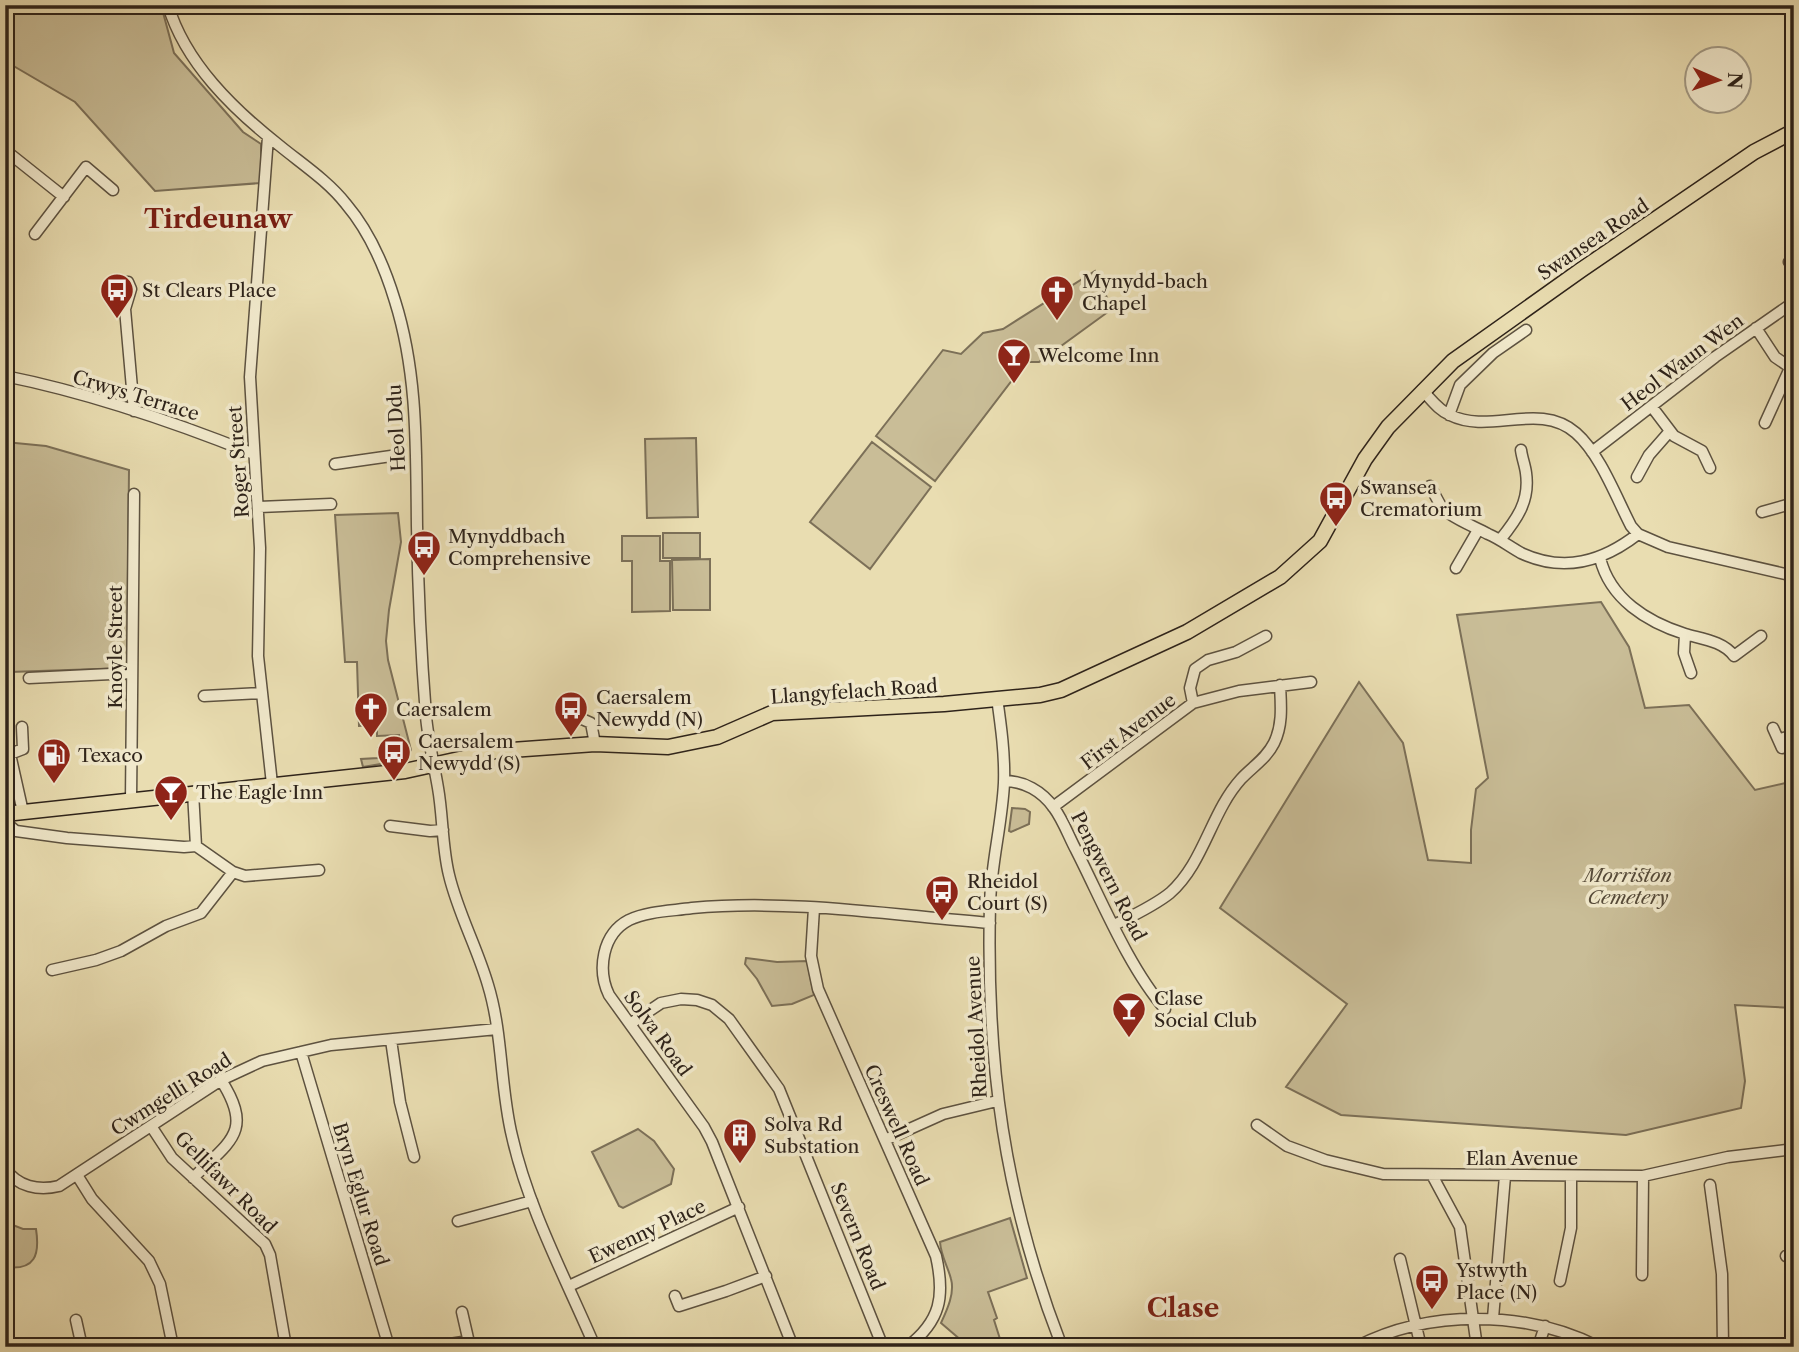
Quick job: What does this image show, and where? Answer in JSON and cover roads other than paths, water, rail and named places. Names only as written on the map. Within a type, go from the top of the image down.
[{"type":"main road","name":"Swansea Road","points":[[1422,390],[1453,361],[1581,270],[1754,152],[1794,131]]},
{"type":"main road","name":"Llangyfelach Road","points":[[5,814],[405,771],[496,751],[595,744],[668,747],[717,737],[772,713],[944,704],[1040,695],[1080,683],[1188,632],[1280,577],[1320,541],[1365,458],[1388,426],[1422,390]]},
{"type":"street","name":"Heol Ddu","points":[[169,5],[180,37],[198,64],[245,117],[348,205],[366,233],[384,271],[402,325],[414,392],[418,578],[426,718],[432,765],[438,785],[448,872],[488,984],[511,1132],[532,1201],[595,1347]]},
{"type":"street","name":"Roger Street","points":[[268,137],[250,377],[259,507],[258,656],[272,784]]},
{"type":"street","points":[[5,150],[64,197]]},
{"type":"street","points":[[35,234],[86,167],[113,190]]},
{"type":"street","name":"Heol Waun Wen","points":[[1592,452],[1794,302]]},
{"type":"street","points":[[125,309],[134,411]]},
{"type":"street","points":[[1756,328],[1775,357],[1792,369],[1765,423]]},
{"type":"street","points":[[1449,415],[1460,385],[1493,352],[1526,330]]},
{"type":"street","name":"Crwys Terrace","points":[[5,376],[134,411],[202,433],[254,454]]},
{"type":"street","points":[[1422,390],[1438,408],[1449,415],[1477,423],[1535,418],[1558,422],[1575,432],[1592,452],[1631,526],[1638,534],[1668,547],[1794,576]]},
{"type":"street","points":[[1652,407],[1670,431],[1702,451],[1710,468]]},
{"type":"street","points":[[1637,477],[1648,455],[1670,431]]},
{"type":"street","points":[[1500,540],[1520,514],[1525,500],[1526,470],[1521,450]]},
{"type":"street","points":[[335,464],[398,455]]},
{"type":"street","points":[[1430,486],[1442,508],[1467,525],[1539,560],[1559,563],[1600,558],[1638,534]]},
{"type":"street","name":"Knoyle Street","points":[[131,800],[134,494]]},
{"type":"street","points":[[1762,512],[1794,503]]},
{"type":"street","points":[[313,504],[314,518]]},
{"type":"street","points":[[259,507],[331,504]]},
{"type":"street","points":[[1456,568],[1478,530]]},
{"type":"street","points":[[1600,558],[1611,586],[1634,609],[1667,627],[1720,645],[1729,649],[1734,656],[1761,636]]},
{"type":"street","points":[[1685,634],[1684,653],[1690,673]]},
{"type":"street","points":[[1193,703],[1190,688],[1195,669],[1208,660],[1236,652],[1266,636]]},
{"type":"street","points":[[29,678],[132,673]]},
{"type":"street","name":"First Avenue","points":[[1053,807],[1193,703],[1239,691],[1311,682]]},
{"type":"street","points":[[1114,925],[1170,893],[1191,867],[1230,794],[1240,780],[1267,754],[1274,742],[1281,712],[1280,685]]},
{"type":"street","points":[[204,696],[262,692]]},
{"type":"street","name":"Rheidol Avenue","points":[[997,698],[1004,780],[990,898],[989,1007],[997,1101],[1020,1218],[1034,1268],[1062,1347]]},
{"type":"street","points":[[572,720],[582,719],[591,723],[595,744]]},
{"type":"street","points":[[22,727],[23,749],[10,754],[23,812]]},
{"type":"street","points":[[1773,728],[1781,743],[1794,735]]},
{"type":"street","name":"Pengwern Road","points":[[1004,780],[1027,785],[1053,807],[1152,994],[1165,1009]]},
{"type":"street","points":[[193,793],[196,846]]},
{"type":"street","points":[[5,822],[16,831],[67,838],[196,846],[233,872],[245,876],[319,870]]},
{"type":"street","points":[[390,826],[443,830]]},
{"type":"street","points":[[52,970],[109,956],[159,929],[201,913],[233,872]]},
{"type":"street","name":"Solva Road","points":[[793,1347],[719,1157],[704,1127],[609,995],[603,977],[606,946],[627,921],[642,915],[717,906],[770,905],[990,923]]},
{"type":"street","name":"Creswell Road","points":[[814,908],[811,956],[818,989],[936,1256],[942,1281],[940,1305],[931,1322],[920,1337],[907,1347]]},
{"type":"street","name":"Severn Road","points":[[630,1024],[661,1003],[681,999],[712,1005],[729,1019],[779,1089],[883,1347]]},
{"type":"street","name":"Cwmgelli Road","points":[[5,1168],[9,1175],[34,1188],[60,1186],[221,1080],[262,1061],[331,1045],[497,1029]]},
{"type":"street","points":[[391,1040],[400,1102],[414,1157]]},
{"type":"street","name":"Bryn Eglur Road","points":[[301,1052],[388,1347]]},
{"type":"street","points":[[193,1178],[232,1140],[237,1126],[238,1113],[234,1101],[221,1080]]},
{"type":"street","points":[[885,1140],[943,1114],[997,1101]]},
{"type":"street","name":"Elan Avenue","points":[[1257,1125],[1287,1146],[1325,1160],[1383,1174],[1643,1176],[1728,1157],[1794,1149]]},
{"type":"street","name":"Gellifawr Road","points":[[151,1126],[172,1158],[265,1244],[270,1255],[286,1347]]},
{"type":"street","points":[[77,1175],[92,1199],[149,1261],[156,1273],[173,1347]]},
{"type":"street","points":[[1432,1175],[1460,1227],[1477,1347]]},
{"type":"street","points":[[1493,1318],[1505,1176]]},
{"type":"street","points":[[1642,1275],[1643,1176]]},
{"type":"street","points":[[1560,1281],[1571,1228],[1571,1177]]},
{"type":"street","points":[[1710,1185],[1723,1274],[1723,1347]]},
{"type":"street","points":[[458,1221],[532,1201]]},
{"type":"street","name":"Ewenny Place","points":[[569,1286],[739,1207]]},
{"type":"street","points":[[1400,1259],[1421,1347]]},
{"type":"street","points":[[675,1296],[679,1306],[766,1276]]},
{"type":"street","points":[[1794,1279],[1788,1299],[1794,1333]]},
{"type":"street","points":[[430,1347],[469,1344],[462,1312]]},
{"type":"street","points":[[1356,1347],[1378,1336],[1415,1326],[1493,1318],[1545,1326],[1573,1334],[1599,1347]]},
{"type":"street","points":[[76,1320],[82,1347]]},
{"type":"street","points":[[1538,1347],[1545,1326]]},
{"type":"place","name":"St Clears Place","points":[[117,320]]},
{"type":"place","name":"Mynydd-bach Chapel","points":[[1057,322]]},
{"type":"place","name":"Welcome Inn","points":[[1014,385]]},
{"type":"place","name":"Swansea Crematorium","points":[[1336,528]]},
{"type":"place","name":"Mynyddbach Comprehensive","points":[[424,577]]},
{"type":"place","name":"Caersalem Newydd (N)","points":[[571,738]]},
{"type":"place","name":"Caersalem","points":[[371,739]]},
{"type":"place","name":"Caersalem Newydd (S)","points":[[394,782]]},
{"type":"place","name":"Texaco","points":[[54,785]]},
{"type":"place","name":"The Eagle Inn","points":[[171,822]]},
{"type":"place","name":"Rheidol Court (S)","points":[[942,922]]},
{"type":"place","name":"Clase Social Club","points":[[1129,1039]]},
{"type":"place","name":"Solva Rd Substation","points":[[740,1165]]},
{"type":"place","name":"Ystwyth Place (N)","points":[[1432,1311]]},
{"type":"district","name":"Tirdeunaw","points":[[218,219]]},
{"type":"district","name":"Clase","points":[[1183,1308]]},
{"type":"park label","name":"Morriston Cemetery","points":[[1628,886]]}]
